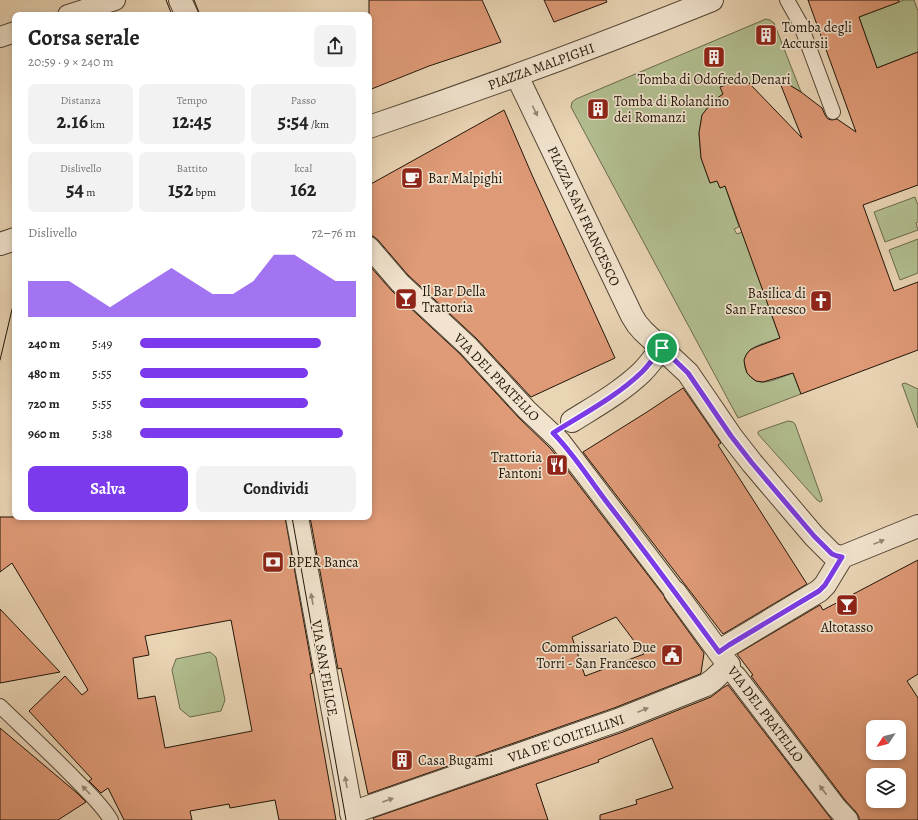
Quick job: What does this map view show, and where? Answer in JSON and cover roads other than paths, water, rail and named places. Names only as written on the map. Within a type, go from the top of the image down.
[{"type":"street","points":[[77,12],[115,0]]},
{"type":"street","points":[[180,0],[186,12]]},
{"type":"street","name":"PIAZZA MALPIGHI","points":[[372,126],[517,76],[712,0]]},
{"type":"street","points":[[0,37],[12,33]]},
{"type":"street","name":"PIAZZA SAN FRANCESCO","points":[[517,76],[627,308],[637,324],[688,373],[731,436],[814,536],[832,554],[842,557]]},
{"type":"street","points":[[0,244],[12,240]]},
{"type":"street","name":"VIA DEL PRATELLO","points":[[372,250],[400,283],[468,346],[566,448],[831,800],[848,820]]},
{"type":"street","points":[[553,433],[631,382],[662,348]]},
{"type":"street","name":"VIA SAN FELICE","points":[[298,520],[352,817]]},
{"type":"street","points":[[842,557],[918,526]]},
{"type":"street","name":"VIA DE' COLTELLINI","points":[[352,817],[618,720],[706,684],[713,680],[728,664],[729,645],[819,591],[825,585],[842,557]]},
{"type":"lane","points":[[787,0],[800,23],[833,112]]},
{"type":"lane","points":[[0,706],[51,754],[102,806],[111,820]]},
{"type":"tram line","points":[[166,0],[171,12]]},
{"type":"tram line","points":[[194,0],[199,12]]},
{"type":"tram line","points":[[0,360],[12,310]]},
{"type":"tram line","points":[[293,520],[346,820]]},
{"type":"place","name":"Tomba degli Accursii","points":[[766,35]]},
{"type":"place","name":"Tomba di Odofredo Denari","points":[[714,57]]},
{"type":"place","name":"Tomba di Rolandino dei Romanzi","points":[[598,109]]},
{"type":"place","name":"Bar Malpighi","points":[[412,178]]},
{"type":"place","name":"Il Bar Della Trattoria","points":[[406,299]]},
{"type":"place","name":"Basilica di San Francesco","points":[[821,301]]},
{"type":"place","name":"Trattoria Fantoni","points":[[557,465]]},
{"type":"place","name":"BPER Banca","points":[[273,562]]},
{"type":"place","name":"Altotasso","points":[[847,605]]},
{"type":"place","name":"Commissariato Due Torri - San Francesco","points":[[672,655]]},
{"type":"place","name":"Casa Bugami","points":[[402,760]]}]
